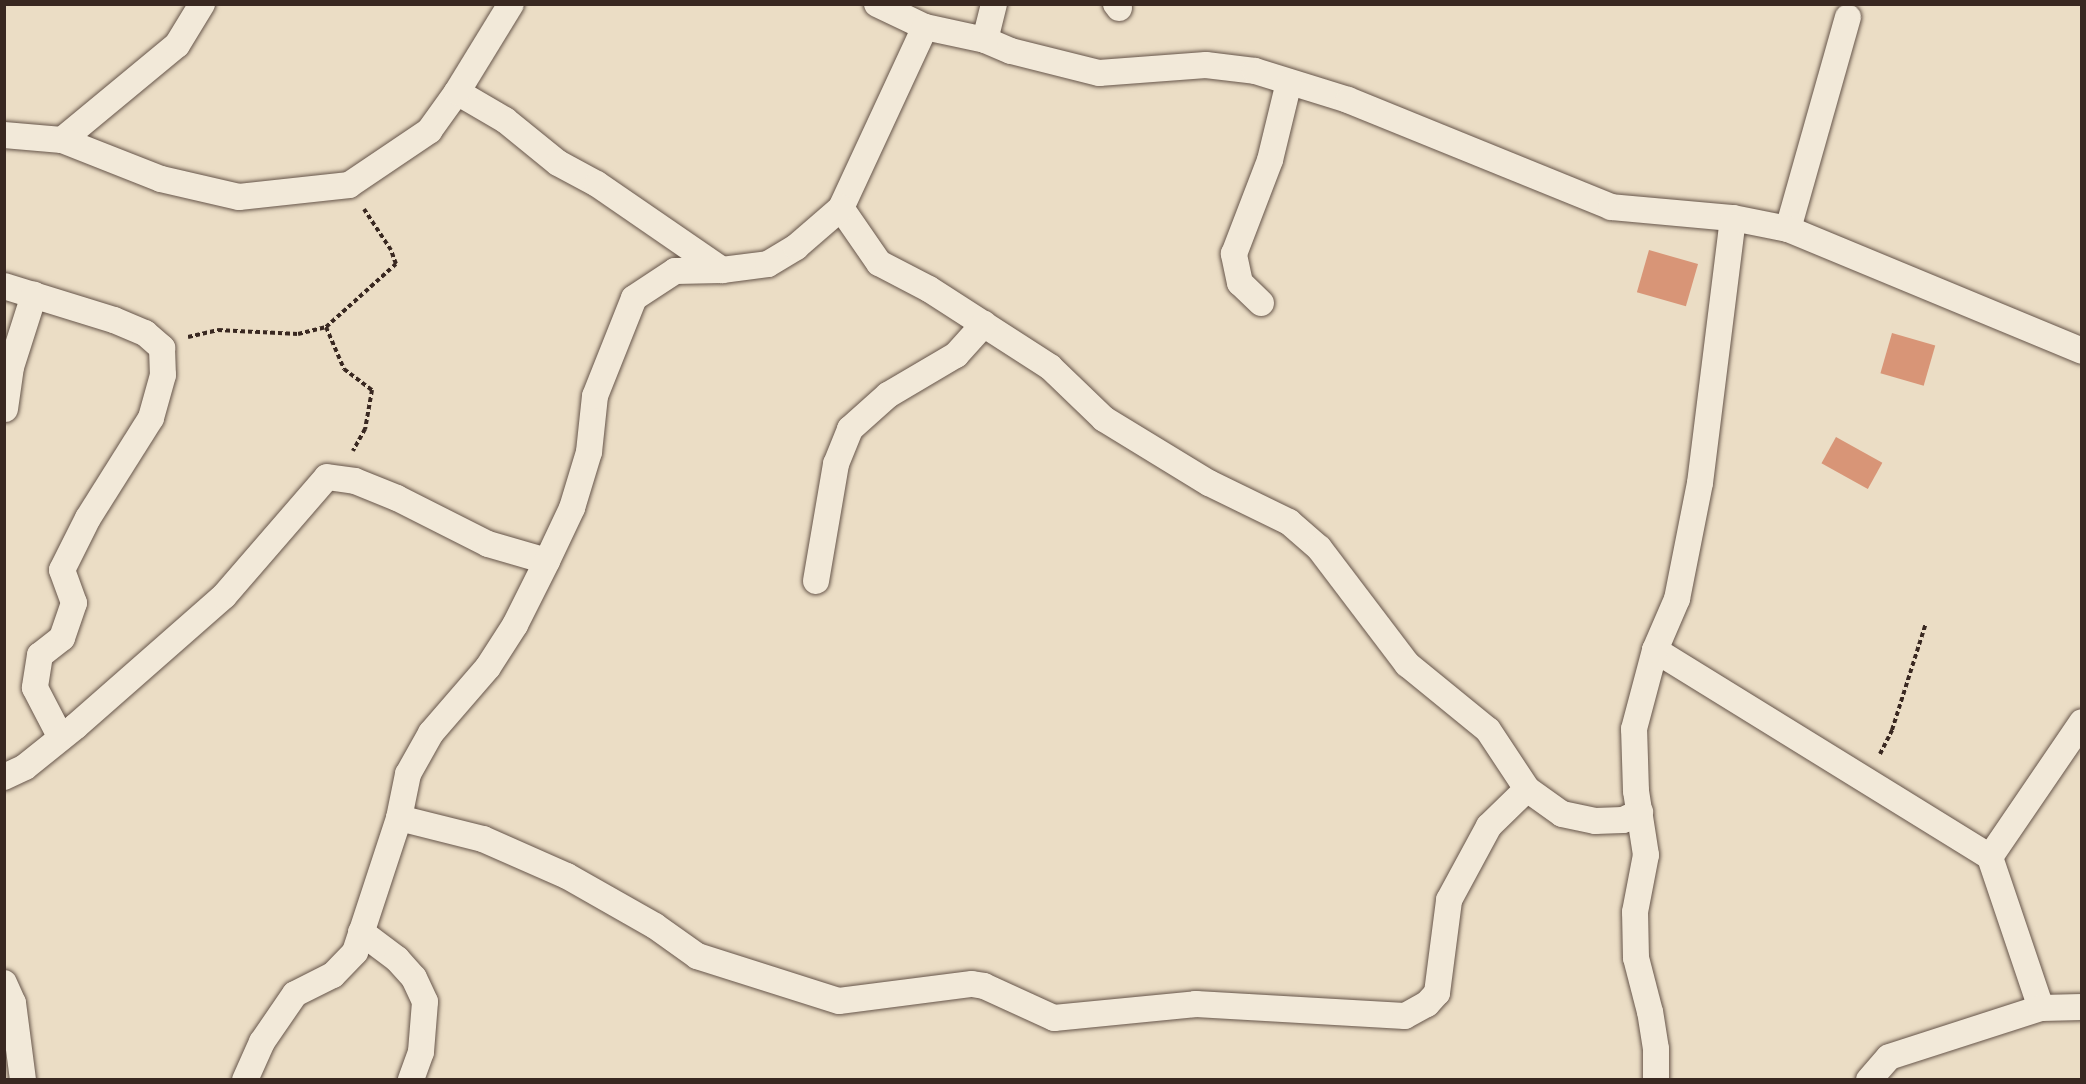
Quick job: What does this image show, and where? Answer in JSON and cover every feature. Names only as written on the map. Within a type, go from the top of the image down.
[{"type":"street","points":[[62,140],[177,45],[202,4]]},
{"type":"street","points":[[4,135],[62,140],[161,179],[239,197],[349,185],[429,130],[457,92],[511,4]]},
{"type":"street","points":[[877,4],[925,27],[985,40],[1011,51],[1099,73],[1206,65],[1255,70],[1359,104],[1611,207],[1733,218],[1788,229],[2082,351]]},
{"type":"street","points":[[985,40],[994,4]]},
{"type":"street","points":[[1788,229],[1848,16]]},
{"type":"street","points":[[245,1080],[262,1042],[295,994],[333,975],[356,952],[399,818],[408,774],[431,733],[488,667],[516,625],[573,508],[589,452],[595,396],[634,297],[675,271],[722,270],[768,264],[796,247],[841,208],[925,27]]},
{"type":"street","points":[[1261,303],[1240,283],[1234,254],[1270,160],[1288,82]]},
{"type":"street","points":[[457,92],[505,120],[558,163],[597,184],[722,270]]},
{"type":"street","points":[[841,208],[879,263],[929,289],[1050,367],[1104,419],[1209,483],[1289,522],[1319,548],[1407,664],[1488,730],[1527,789],[1562,814],[1595,821],[1623,820],[1640,812]]},
{"type":"street","points":[[1656,1080],[1656,1049],[1650,1012],[1636,958],[1635,912],[1646,855],[1640,812],[1634,729],[1655,650],[1677,599],[1700,483],[1733,218]]},
{"type":"street","points":[[4,286],[114,320],[145,333],[162,348],[164,375],[151,418],[88,518],[62,570],[74,603],[62,638],[40,655],[34,688],[61,738]]},
{"type":"street","points":[[5,409],[11,367],[34,295]]},
{"type":"street","points":[[816,581],[836,464],[850,429],[888,395],[956,355],[984,324]]},
{"type":"street","points":[[4,777],[25,767],[61,738],[224,596],[327,477],[355,481],[397,498],[488,544],[547,561]]},
{"type":"street","points":[[1655,650],[1990,857],[2041,1008]]},
{"type":"street","points":[[1990,857],[2082,722]]},
{"type":"street","points":[[399,818],[483,839],[567,876],[656,926],[697,956],[839,1001],[972,984],[984,986],[1054,1018],[1196,1004],[1405,1016],[1427,1004],[1437,993],[1449,900],[1489,826],[1527,789]]},
{"type":"street","points":[[361,932],[397,959],[408,972],[425,1002],[421,1052],[411,1080]]},
{"type":"street","points":[[4,983],[13,1003],[23,1080]]},
{"type":"street","points":[[1869,1080],[1888,1057],[2041,1008],[2082,1007]]},
{"type":"path","points":[[158,345],[218,330],[298,334],[326,327],[396,264],[391,250],[349,185]]},
{"type":"path","points":[[326,327],[344,369],[372,390],[365,429],[337,479]]},
{"type":"path","points":[[1867,779],[1892,730],[1926,623]]},
{"type":"building","points":[[1649,250],[1698,264],[1686,306],[1637,292]]},
{"type":"building","points":[[1892,333],[1935,345],[1924,386],[1880,373]]},
{"type":"building","points":[[1836,437],[1882,463],[1868,489],[1821,463]]}]
